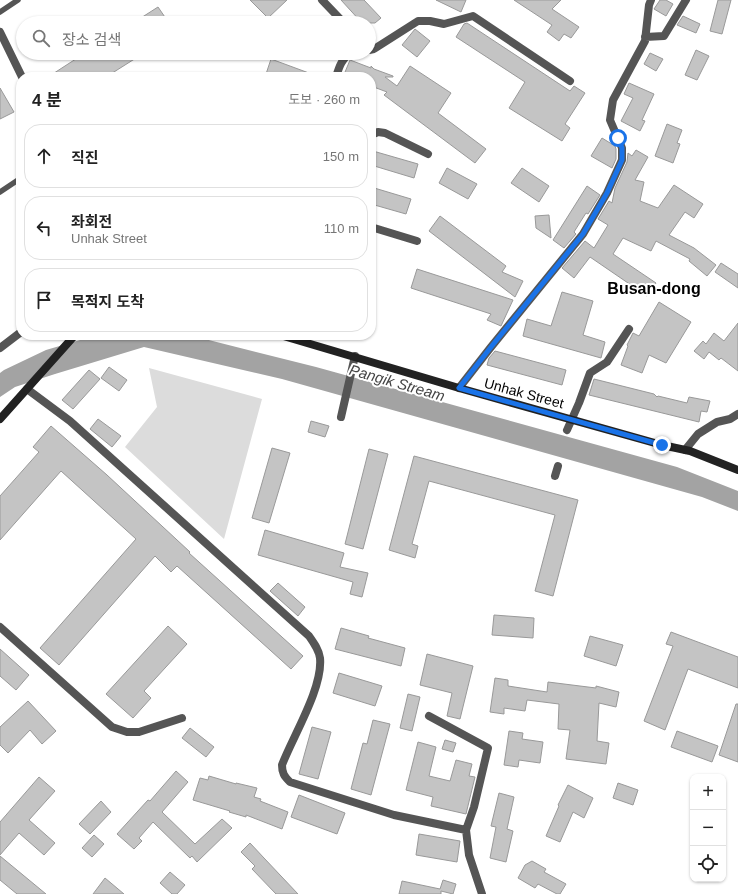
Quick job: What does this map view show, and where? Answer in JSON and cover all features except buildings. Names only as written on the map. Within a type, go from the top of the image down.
[{"type":"main road","points":[[0,419],[70,340]]},
{"type":"main road","name":"Unhak Street","points":[[298,340],[459,388],[662,445],[685,450],[738,470]]},
{"type":"street","points":[[322,0],[337,16]]},
{"type":"street","points":[[459,388],[583,234],[607,193],[622,160],[622,148],[610,120],[613,100],[645,41],[649,5],[651,0]]},
{"type":"street","points":[[645,37],[664,36],[686,0]]},
{"type":"street","points":[[376,48],[418,21],[430,20],[444,24],[473,16],[570,81]]},
{"type":"street","points":[[0,32],[20,72]]},
{"type":"street","points":[[338,72],[343,60]]},
{"type":"street","points":[[376,133],[385,133],[428,154]]},
{"type":"street","points":[[376,229],[417,241]]},
{"type":"street","points":[[567,430],[590,373],[607,362],[629,329]]},
{"type":"street","points":[[0,348],[16,336]]},
{"type":"street","points":[[341,416],[355,356]]},
{"type":"street","points":[[30,385],[309,636],[320,657],[319,676],[313,695],[282,765],[282,771],[285,777],[290,782],[394,815],[466,830]]},
{"type":"street","points":[[685,450],[698,434],[717,422],[730,419],[738,414]]},
{"type":"street","points":[[555,476],[558,466]]},
{"type":"street","points":[[0,627],[112,727],[127,732],[139,732],[182,718]]},
{"type":"street","points":[[429,716],[488,748],[474,807],[466,830],[469,855],[482,894]]},
{"type":"lane","points":[[0,12],[18,0]]},
{"type":"lane","points":[[0,192],[16,181]]},
{"type":"shaded area","points":[[80,340],[209,340],[316,367],[677,467],[738,491],[738,511],[702,497],[282,379],[144,347],[15,387],[0,397],[0,373],[46,350]]},
{"type":"shaded area","points":[[149,368],[262,399],[224,539],[125,447],[157,407]]},
{"type":"district","name":"Busan-dong","points":[[654,288]]},
{"type":"route","points":[[618,138],[622,148],[622,160],[607,193],[583,234],[459,388],[662,445]]},
{"type":"water label","name":"Pangik Stream","points":[[397,383]]}]
